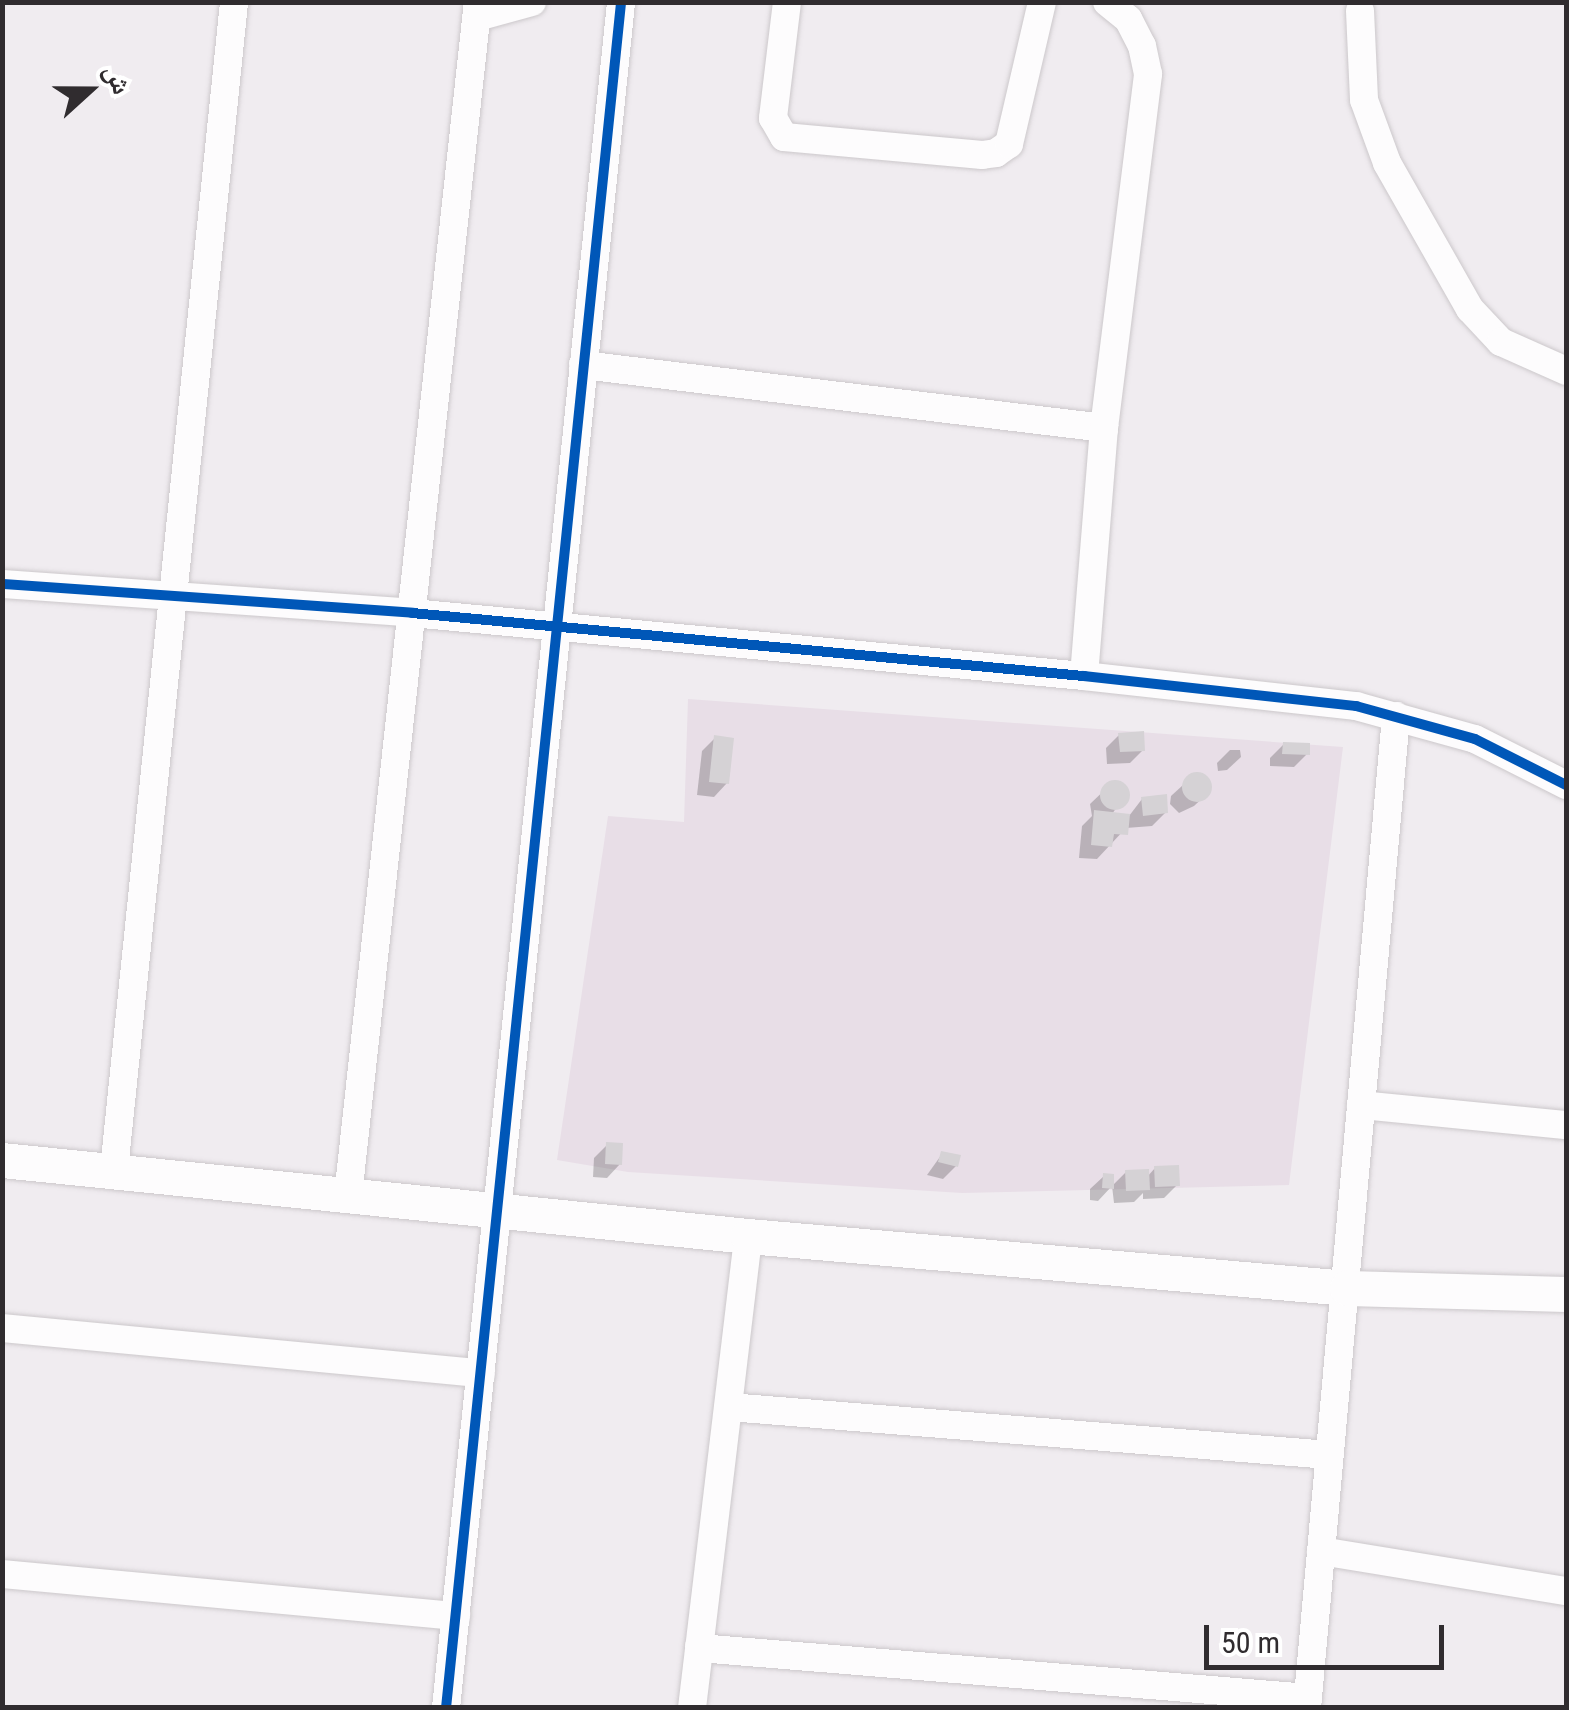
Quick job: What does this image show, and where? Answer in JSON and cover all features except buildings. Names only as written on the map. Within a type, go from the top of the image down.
[{"type":"street","points":[[114,1170],[234,2]]},
{"type":"street","points":[[348,1196],[478,10],[532,2]]},
{"type":"street","points":[[446,1708],[560,628],[621,2]]},
{"type":"street","points":[[787,2],[773,118],[784,137],[982,154],[996,153],[1009,144],[1042,2]]},
{"type":"street","points":[[1084,676],[1104,428],[1148,74],[1142,46],[1128,20],[1106,2]]},
{"type":"street","points":[[1360,11],[1364,100],[1387,164],[1470,309],[1501,342],[1566,371]]},
{"type":"street","points":[[583,366],[1104,428]]},
{"type":"street","points":[[2,584],[412,613],[1084,676],[1356,706],[1476,740],[1566,785]]},
{"type":"street","points":[[700,1648],[1308,1703],[1396,716]]},
{"type":"street","points":[[1361,1106],[1566,1125]]},
{"type":"street","points":[[2,1160],[748,1236],[1346,1288],[1566,1294]]},
{"type":"street","points":[[692,1708],[748,1236]]},
{"type":"street","points":[[2,1328],[482,1373]]},
{"type":"street","points":[[729,1407],[1330,1456]]},
{"type":"street","points":[[1321,1550],[1566,1591]]},
{"type":"street","points":[[2,1574],[456,1616]]},
{"type":"shaded area","points":[[688,699],[1343,747],[1289,1185],[962,1193],[628,1172],[557,1160],[608,816],[684,822]]},
{"type":"cycle path","points":[[446,1708],[621,2]]},
{"type":"cycle path","points":[[2,584],[412,613],[1084,676],[1356,706],[1475,739],[1566,785]]}]
